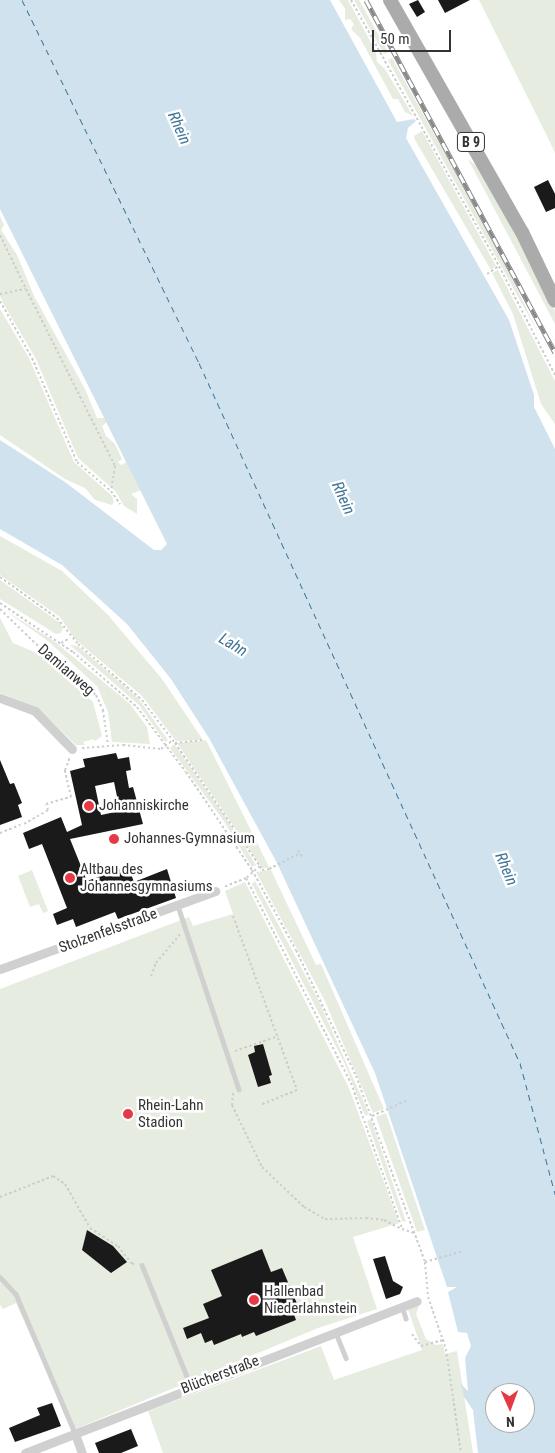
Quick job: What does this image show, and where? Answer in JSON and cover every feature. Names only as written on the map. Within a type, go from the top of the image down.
[{"type":"main road","name":"B 9","points":[[392,1],[522,232],[555,301]]},
{"type":"street","points":[[0,698],[35,711],[72,749]]},
{"type":"street","name":"Stolzenfelsstraße","points":[[0,969],[215,891]]},
{"type":"street","name":"Blücherstraße","points":[[25,1453],[191,1386],[417,1301]]},
{"type":"street","points":[[75,1434],[82,1453]]},
{"type":"lane","points":[[178,906],[239,1086]]},
{"type":"lane","points":[[142,1265],[191,1386]]},
{"type":"lane","points":[[0,1277],[16,1294],[75,1434]]},
{"type":"lane","points":[[402,1306],[406,1318]]},
{"type":"lane","points":[[335,1332],[346,1358]]},
{"type":"path","points":[[351,0],[499,266],[555,375]]},
{"type":"path","points":[[0,235],[115,466],[111,491]]},
{"type":"path","points":[[487,274],[499,266]]},
{"type":"path","points":[[0,294],[26,289]]},
{"type":"path","points":[[0,301],[32,358],[77,462],[111,491],[120,504]]},
{"type":"path","points":[[0,577],[50,611],[71,637],[142,700],[173,740],[262,870],[269,870],[300,853]]},
{"type":"path","points":[[0,603],[62,643],[138,707],[252,870],[320,997],[372,1116],[414,1233],[424,1262],[428,1297],[444,1340],[461,1453]]},
{"type":"path","name":"Damianweg","points":[[0,609],[36,644],[96,695],[103,710],[108,745]]},
{"type":"path","points":[[62,643],[71,637]]},
{"type":"path","points":[[24,824],[48,810],[46,804],[71,796],[65,770],[72,749],[108,745],[161,749],[173,740]]},
{"type":"path","points":[[175,743],[205,740]]},
{"type":"path","points":[[0,832],[20,825]]},
{"type":"path","points":[[298,850],[302,857]]},
{"type":"path","points":[[215,891],[246,878],[252,870],[260,866]]},
{"type":"path","points":[[246,878],[351,1083],[402,1228]]},
{"type":"path","points":[[233,916],[297,1090],[262,1104]]},
{"type":"path","points":[[151,976],[166,950],[176,938],[187,932]]},
{"type":"path","points":[[228,1053],[278,1036]]},
{"type":"path","points":[[239,1086],[232,1105],[250,1148],[277,1184],[325,1219],[366,1218],[384,1220],[414,1233]]},
{"type":"path","points":[[372,1116],[408,1100]]},
{"type":"path","points":[[0,1196],[53,1176],[65,1184],[90,1228],[118,1246],[132,1264],[142,1265]]},
{"type":"path","points":[[424,1262],[463,1251]]},
{"type":"path","points":[[412,1334],[420,1346],[444,1340]]},
{"type":"shaded area","points":[[339,0],[348,0],[376,52],[377,62],[385,69],[413,116],[405,112],[398,99],[393,99],[360,38],[351,29],[354,24],[350,19],[345,20],[345,9]]},
{"type":"shaded area","points":[[354,0],[359,0],[388,52],[384,54]]},
{"type":"shaded area","points":[[479,0],[555,0],[555,153],[548,138]]},
{"type":"shaded area","points":[[392,58],[503,259],[538,333],[388,60]]},
{"type":"shaded area","points":[[422,131],[496,266],[491,270],[415,140],[414,136]]},
{"type":"shaded area","points":[[468,159],[480,169],[528,256],[555,311],[555,324]]},
{"type":"shaded area","points":[[0,216],[4,225],[1,230],[17,255],[34,296],[85,389],[97,418],[105,418],[107,422],[102,426],[106,436],[115,444],[122,459],[118,462],[121,465],[127,462],[141,490],[131,494],[137,499],[137,514],[124,506],[116,492],[78,458],[36,359],[3,303],[0,296]]},
{"type":"shaded area","points":[[498,270],[555,381],[555,424],[541,404],[513,314],[492,273]]},
{"type":"shaded area","points":[[0,309],[29,358],[74,462],[112,496],[114,502],[112,505],[95,500],[85,488],[65,479],[0,435]]},
{"type":"shaded area","points":[[0,536],[62,571],[108,615],[162,679],[203,740],[176,741],[142,696],[75,639],[60,617],[0,575]]},
{"type":"shaded area","points":[[0,580],[60,623],[63,628],[61,633],[56,634],[0,599]]},
{"type":"shaded area","points":[[3,609],[54,641],[130,704],[147,727],[150,744],[112,742],[108,712],[97,686],[48,641]]},
{"type":"shaded area","points":[[0,618],[13,643],[39,654],[93,702],[102,736],[95,741],[93,739],[83,742],[85,745],[76,745],[37,707],[0,693]]},
{"type":"shaded area","points":[[70,645],[78,646],[138,698],[168,740],[165,742],[139,705]]},
{"type":"shaded area","points":[[206,740],[268,868],[262,868],[177,743]]},
{"type":"shaded area","points":[[174,744],[226,817],[256,865],[252,867],[223,820],[170,748]]},
{"type":"shaded area","points":[[32,870],[48,911],[43,913],[39,904],[30,907],[18,876]]},
{"type":"shaded area","points":[[271,870],[316,965],[321,964],[384,1109],[373,1113],[324,999],[256,872]]},
{"type":"shaded area","points":[[255,881],[318,999],[369,1114],[365,1116],[344,1062],[252,884]]},
{"type":"shaded area","points":[[245,882],[349,1088],[399,1223],[353,1237],[377,1309],[318,1328],[73,1430],[16,1303],[3,1309],[0,1305],[0,989],[189,917],[193,926],[233,914],[225,891]]},
{"type":"shaded area","points":[[386,1113],[425,1230],[417,1232],[376,1117]]},
{"type":"shaded area","points":[[371,1119],[406,1222],[402,1221],[367,1121]]},
{"type":"shaded area","points":[[419,1305],[416,1314],[426,1339],[436,1345],[443,1344],[445,1354],[457,1351],[473,1453],[163,1453],[148,1411],[321,1346],[334,1380],[422,1350],[408,1309]]},
{"type":"water","points":[[0,0],[330,0],[397,122],[414,119],[416,121],[408,128],[406,138],[509,320],[534,395],[534,407],[555,449],[555,1453],[478,1453],[473,1410],[464,1397],[461,1384],[468,1391],[465,1358],[471,1346],[467,1333],[458,1332],[448,1292],[457,1287],[447,1287],[375,1073],[277,863],[209,738],[171,679],[127,624],[62,565],[0,529],[0,440],[65,482],[154,550],[161,550],[167,544],[0,209]]},
{"type":"building","points":[[418,0],[425,12],[417,17],[409,4]]},
{"type":"building","points":[[438,0],[470,0],[445,13]]},
{"type":"building","points":[[548,180],[555,194],[555,208],[546,212],[534,187]]},
{"type":"building","points":[[116,753],[118,759],[129,757],[131,770],[126,771],[129,788],[133,787],[143,824],[70,839],[87,881],[128,866],[134,882],[167,869],[176,898],[118,919],[115,912],[76,927],[73,919],[57,925],[53,914],[67,908],[42,844],[29,849],[23,833],[61,817],[67,832],[82,825],[70,771],[85,767],[83,759]],"holes":[[[114,782],[120,811],[101,815],[95,786]]]},
{"type":"building","points":[[0,760],[10,784],[14,783],[22,803],[18,805],[22,817],[0,825]]},
{"type":"building","points":[[263,1044],[272,1075],[269,1076],[271,1083],[258,1087],[248,1055],[255,1052],[254,1046]]},
{"type":"building","points":[[87,1230],[113,1246],[127,1262],[111,1273],[82,1250]]},
{"type":"building","name":"Hallenbad Niederlahnstein","points":[[262,1249],[271,1272],[282,1268],[298,1306],[292,1309],[296,1320],[256,1336],[254,1332],[242,1337],[241,1334],[214,1345],[212,1340],[205,1343],[201,1333],[187,1339],[183,1328],[209,1318],[203,1304],[222,1296],[211,1270]]},
{"type":"building","points":[[385,1256],[393,1281],[403,1287],[400,1294],[386,1299],[373,1259]]},
{"type":"building","points":[[52,1403],[61,1426],[15,1442],[9,1428],[40,1415],[37,1408]]},
{"type":"building","points":[[131,1429],[138,1446],[121,1453],[99,1453],[95,1443]]},
{"type":"ferry route","points":[[22,0],[199,363],[520,1063],[555,1194]]},
{"type":"railway","points":[[366,0],[555,352]]},
{"type":"place","name":"Johanniskirche","points":[[89,806]]},
{"type":"place","name":"Johannes-Gymnasium","points":[[114,839]]},
{"type":"place","name":"Altbau des Johannesgymnasiums","points":[[70,878]]},
{"type":"place","name":"Rhein-Lahn Stadion","points":[[128,1114]]},
{"type":"place","name":"Hallenbad Niederlahnstein","points":[[254,1300]]},
{"type":"water label","name":"Rhein","points":[[179,128]]},
{"type":"water label","name":"Rhein","points":[[343,498]]},
{"type":"water label","name":"Lahn","points":[[233,645]]},
{"type":"water label","name":"Rhein","points":[[506,869]]}]
